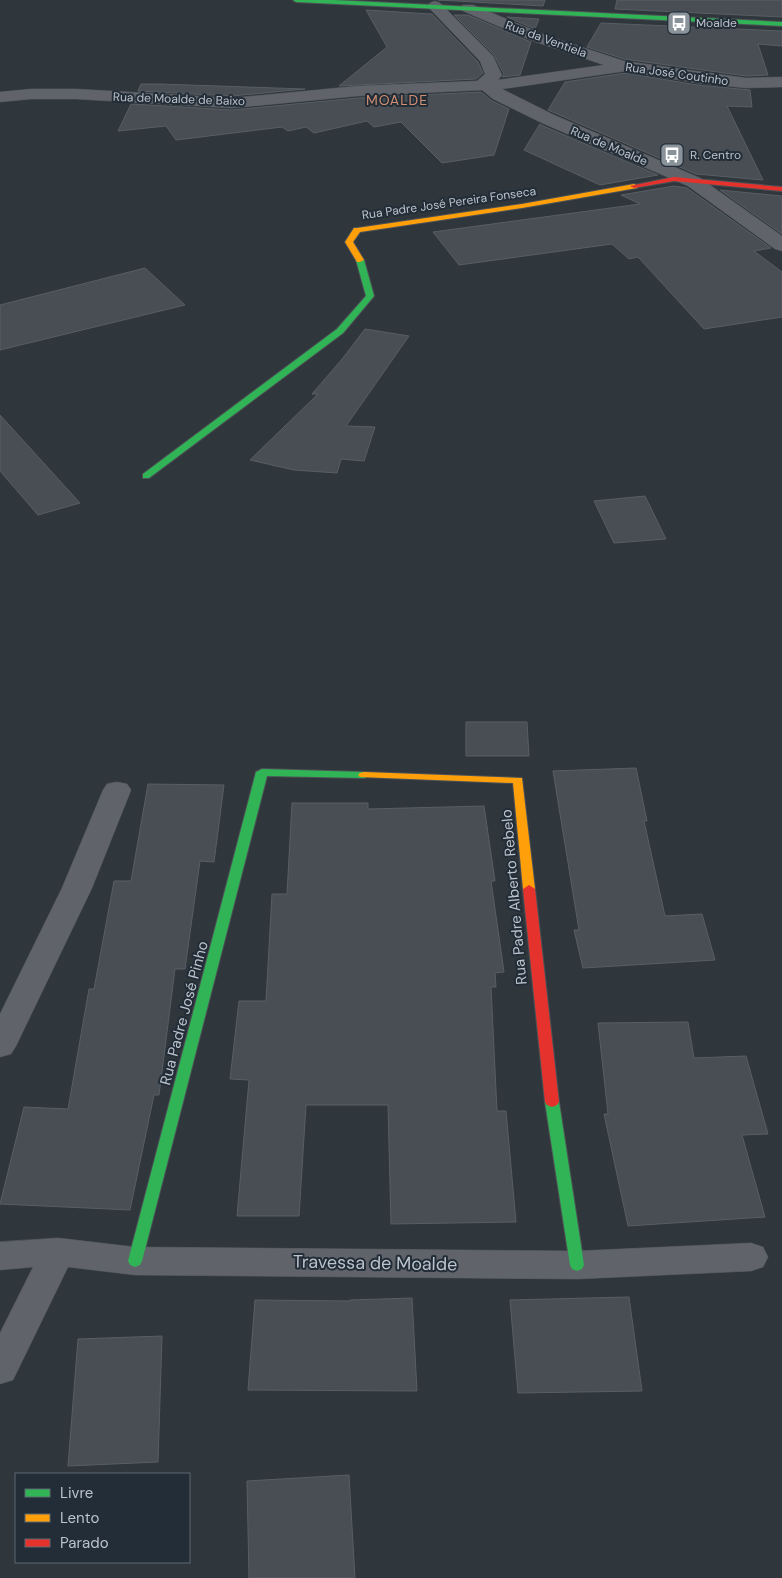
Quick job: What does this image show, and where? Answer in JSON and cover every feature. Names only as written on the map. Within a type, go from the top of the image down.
[{"type":"street","points":[[296,0],[431,3],[468,8],[782,24]]},
{"type":"street","points":[[431,3],[487,59],[494,75],[483,83]]},
{"type":"street","name":"Rua da Ventiela","points":[[468,8],[538,38],[626,66]]},
{"type":"street","name":"Rua José Coutinho","points":[[358,91],[483,83],[507,84],[626,66],[746,83],[782,82]]},
{"type":"street","name":"Rua de Moalde","points":[[483,83],[499,95],[548,119],[694,182],[782,245]]},
{"type":"street","name":"Rua de Moalde de Baixo","points":[[0,97],[30,94],[76,94],[232,103],[358,91]]},
{"type":"street","name":"Rua Padre José Pereira Fonseca","points":[[146,476],[340,330],[370,296],[363,264],[350,242],[357,230],[522,206],[674,179],[694,182]]},
{"type":"street","points":[[694,182],[782,189]]},
{"type":"street","name":"Rua Padre José Pinho","points":[[135,1261],[262,772]]},
{"type":"street","name":"Rua Padre Alberto Rebelo","points":[[262,772],[518,780],[546,1067],[577,1265]]},
{"type":"street","points":[[0,1046],[77,888],[116,790]]},
{"type":"street","points":[[0,1369],[58,1252]]},
{"type":"street","name":"Travessa de Moalde","points":[[0,1256],[58,1252],[135,1261],[577,1265],[752,1257]]},
{"type":"building","points":[[438,0],[545,0],[543,6]]},
{"type":"building","points":[[617,0],[782,0],[782,17],[615,9]]},
{"type":"building","points":[[366,10],[432,14],[478,62],[483,73],[476,79],[339,86],[387,47]]},
{"type":"building","points":[[454,15],[468,15],[531,42],[520,75],[502,77],[504,74],[494,55]]},
{"type":"building","points":[[507,17],[539,19],[535,29]]},
{"type":"building","points":[[601,23],[782,31],[782,46],[758,44],[768,75],[746,76],[624,59],[587,47]]},
{"type":"building","points":[[626,73],[697,85],[750,90],[752,107],[727,106],[763,180],[696,174],[548,110],[565,82]]},
{"type":"building","points":[[141,84],[305,89],[232,96],[138,91]]},
{"type":"building","points":[[481,92],[492,101],[509,109],[494,155],[442,163],[401,122],[374,127],[367,121],[314,133],[306,127],[288,131],[282,127],[176,140],[166,126],[118,131],[131,104],[232,110],[358,98]]},
{"type":"building","points":[[540,124],[658,175],[600,185],[524,150]]},
{"type":"building","points":[[674,186],[687,188],[771,248],[754,251],[782,272],[782,317],[704,329],[638,257],[629,259],[612,244],[459,265],[433,232],[640,204],[621,195]]},
{"type":"building","points":[[720,190],[782,196],[782,234]]},
{"type":"building","points":[[145,268],[185,305],[0,350],[0,305]]},
{"type":"building","points":[[365,329],[409,336],[346,426],[375,427],[364,461],[341,459],[337,473],[294,470],[250,460],[318,394],[312,394]]},
{"type":"building","points":[[0,415],[80,503],[38,515],[0,471]]},
{"type":"building","points":[[645,496],[666,539],[614,543],[594,501]]},
{"type":"building","points":[[466,722],[527,722],[529,756],[466,756]]},
{"type":"building","points":[[636,768],[647,821],[644,821],[665,916],[702,914],[715,960],[583,968],[574,930],[579,930],[553,771]]},
{"type":"building","points":[[148,784],[224,785],[214,862],[200,861],[185,969],[175,969],[159,1095],[154,1095],[130,1210],[0,1204],[24,1107],[68,1109],[89,989],[94,989],[114,881],[131,881]]},
{"type":"building","points":[[292,803],[368,803],[368,809],[484,806],[495,881],[491,881],[504,972],[495,973],[496,987],[491,987],[497,1111],[506,1111],[516,1222],[391,1224],[388,1105],[306,1105],[299,1216],[237,1216],[249,1080],[230,1079],[239,1001],[266,1001],[272,894],[287,894]]},
{"type":"building","points":[[688,1022],[694,1058],[746,1056],[768,1134],[742,1135],[765,1217],[628,1226],[604,1114],[608,1114],[598,1023]]},
{"type":"building","points":[[629,1297],[642,1391],[518,1393],[510,1300]]},
{"type":"building","points":[[412,1298],[417,1391],[248,1390],[255,1300],[350,1301]]},
{"type":"building","points":[[162,1336],[158,1462],[68,1466],[78,1339]]},
{"type":"building","points":[[349,1475],[355,1578],[249,1578],[247,1481]]},
{"type":"traffic: fast","points":[[296,0],[782,24]]},
{"type":"traffic: fast","points":[[146,476],[340,331],[370,296],[360,260]]},
{"type":"traffic: fast","points":[[135,1261],[262,772],[364,775]]},
{"type":"traffic: fast","points":[[552,1102],[577,1265]]},
{"type":"traffic: slow","points":[[360,260],[349,242],[357,230],[522,206],[634,186]]},
{"type":"traffic: slow","points":[[364,775],[518,780],[529,889]]},
{"type":"traffic: jam","points":[[634,186],[674,179],[782,189]]},
{"type":"traffic: jam","points":[[529,889],[552,1102]]},
{"type":"place","name":"Moalde","points":[[679,23]]},
{"type":"place","name":"R. Centro","points":[[672,155]]},
{"type":"district","name":"MOALDE","points":[[397,100]]}]
